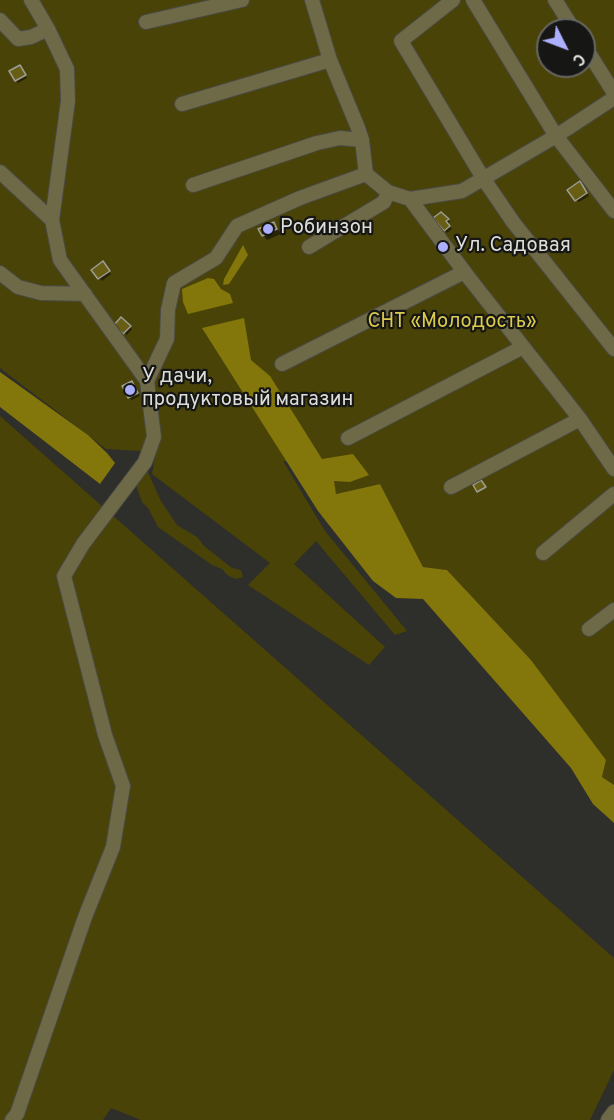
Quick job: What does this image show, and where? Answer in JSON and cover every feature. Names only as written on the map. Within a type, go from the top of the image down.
[{"type":"street","points":[[15,1118],[85,917],[113,847],[123,786],[105,735],[64,576],[83,544],[145,462],[154,437],[147,381],[60,260],[52,219],[68,101],[67,69],[48,28],[31,0]]},
{"type":"street","points":[[146,22],[242,0]]},
{"type":"street","points":[[312,0],[330,60],[362,140],[366,174],[388,192],[410,199],[462,191],[556,136],[614,98]]},
{"type":"street","points":[[453,0],[401,41],[483,178],[513,222],[614,349]]},
{"type":"street","points":[[473,0],[556,136],[614,211]]},
{"type":"street","points":[[555,0],[566,18]]},
{"type":"street","points":[[0,20],[18,39],[31,37],[48,28]]},
{"type":"street","points":[[182,104],[330,60]]},
{"type":"street","points":[[596,64],[614,93]]},
{"type":"street","points":[[193,185],[317,143],[340,138],[362,140]]},
{"type":"street","points":[[0,172],[52,219]]},
{"type":"street","points":[[147,381],[167,339],[168,310],[174,284],[216,258],[237,226],[300,198],[366,174]]},
{"type":"street","points":[[309,248],[384,202],[388,192]]},
{"type":"street","points":[[410,199],[464,272],[580,419],[614,469]]},
{"type":"street","points":[[282,363],[464,272]]},
{"type":"street","points":[[0,273],[18,287],[41,293],[85,294]]},
{"type":"street","points":[[348,438],[523,347]]},
{"type":"street","points":[[451,487],[580,419]]},
{"type":"street","points":[[543,553],[614,494]]},
{"type":"street","points":[[589,629],[614,610]]},
{"type":"street","points":[[608,1120],[614,1112]]},
{"type":"green space","name":"СНТ «Молодость»","points":[[0,0],[614,0],[614,785],[602,777],[606,760],[531,660],[447,570],[423,567],[380,484],[336,494],[333,481],[322,459],[303,462],[283,461],[325,531],[407,631],[395,635],[316,541],[294,564],[385,647],[369,665],[248,585],[270,563],[152,474],[156,452],[106,449],[0,368]]},
{"type":"green space","points":[[0,416],[614,958],[614,1070],[590,1120],[141,1120],[111,1108],[103,1120],[0,1120]]},
{"type":"green space","points":[[146,468],[161,501],[177,525],[197,537],[204,546],[232,568],[241,570],[243,577],[236,579],[227,575],[222,569],[212,565],[158,527],[148,508],[142,502],[137,488],[137,481]]},
{"type":"shaded area","points":[[243,245],[248,255],[229,284],[223,285],[224,279]]},
{"type":"shaded area","points":[[208,278],[214,279],[221,289],[230,294],[233,303],[188,314],[183,302],[182,289]]},
{"type":"shaded area","points":[[244,318],[251,360],[270,376],[322,459],[353,454],[369,475],[350,482],[334,481],[336,494],[380,484],[423,567],[447,570],[531,660],[606,760],[602,777],[614,785],[614,823],[593,804],[571,768],[423,599],[396,598],[373,581],[318,511],[202,328]]},
{"type":"shaded area","points":[[0,372],[88,435],[107,453],[115,463],[100,484],[0,407]]},
{"type":"building","points":[[20,65],[26,75],[15,81],[9,71]]},
{"type":"building","points":[[580,181],[587,193],[575,201],[567,190]]},
{"type":"building","points":[[441,212],[449,219],[446,221],[450,226],[444,231],[433,218]]},
{"type":"building","points":[[274,222],[277,229],[262,236],[258,229]]},
{"type":"building","points":[[103,261],[110,271],[98,279],[91,270]]},
{"type":"building","points":[[121,317],[131,326],[123,334],[114,325]]},
{"type":"building","name":"У дачи, продуктовый магазин","points":[[132,381],[138,393],[128,398],[122,386]]},
{"type":"building","points":[[481,480],[486,487],[477,492],[473,485]]},
{"type":"place","name":"Робинзон","points":[[268,229]]},
{"type":"place","name":"Ул. Садовая","points":[[443,247]]},
{"type":"place","name":"У дачи, продуктовый магазин","points":[[130,390]]}]
